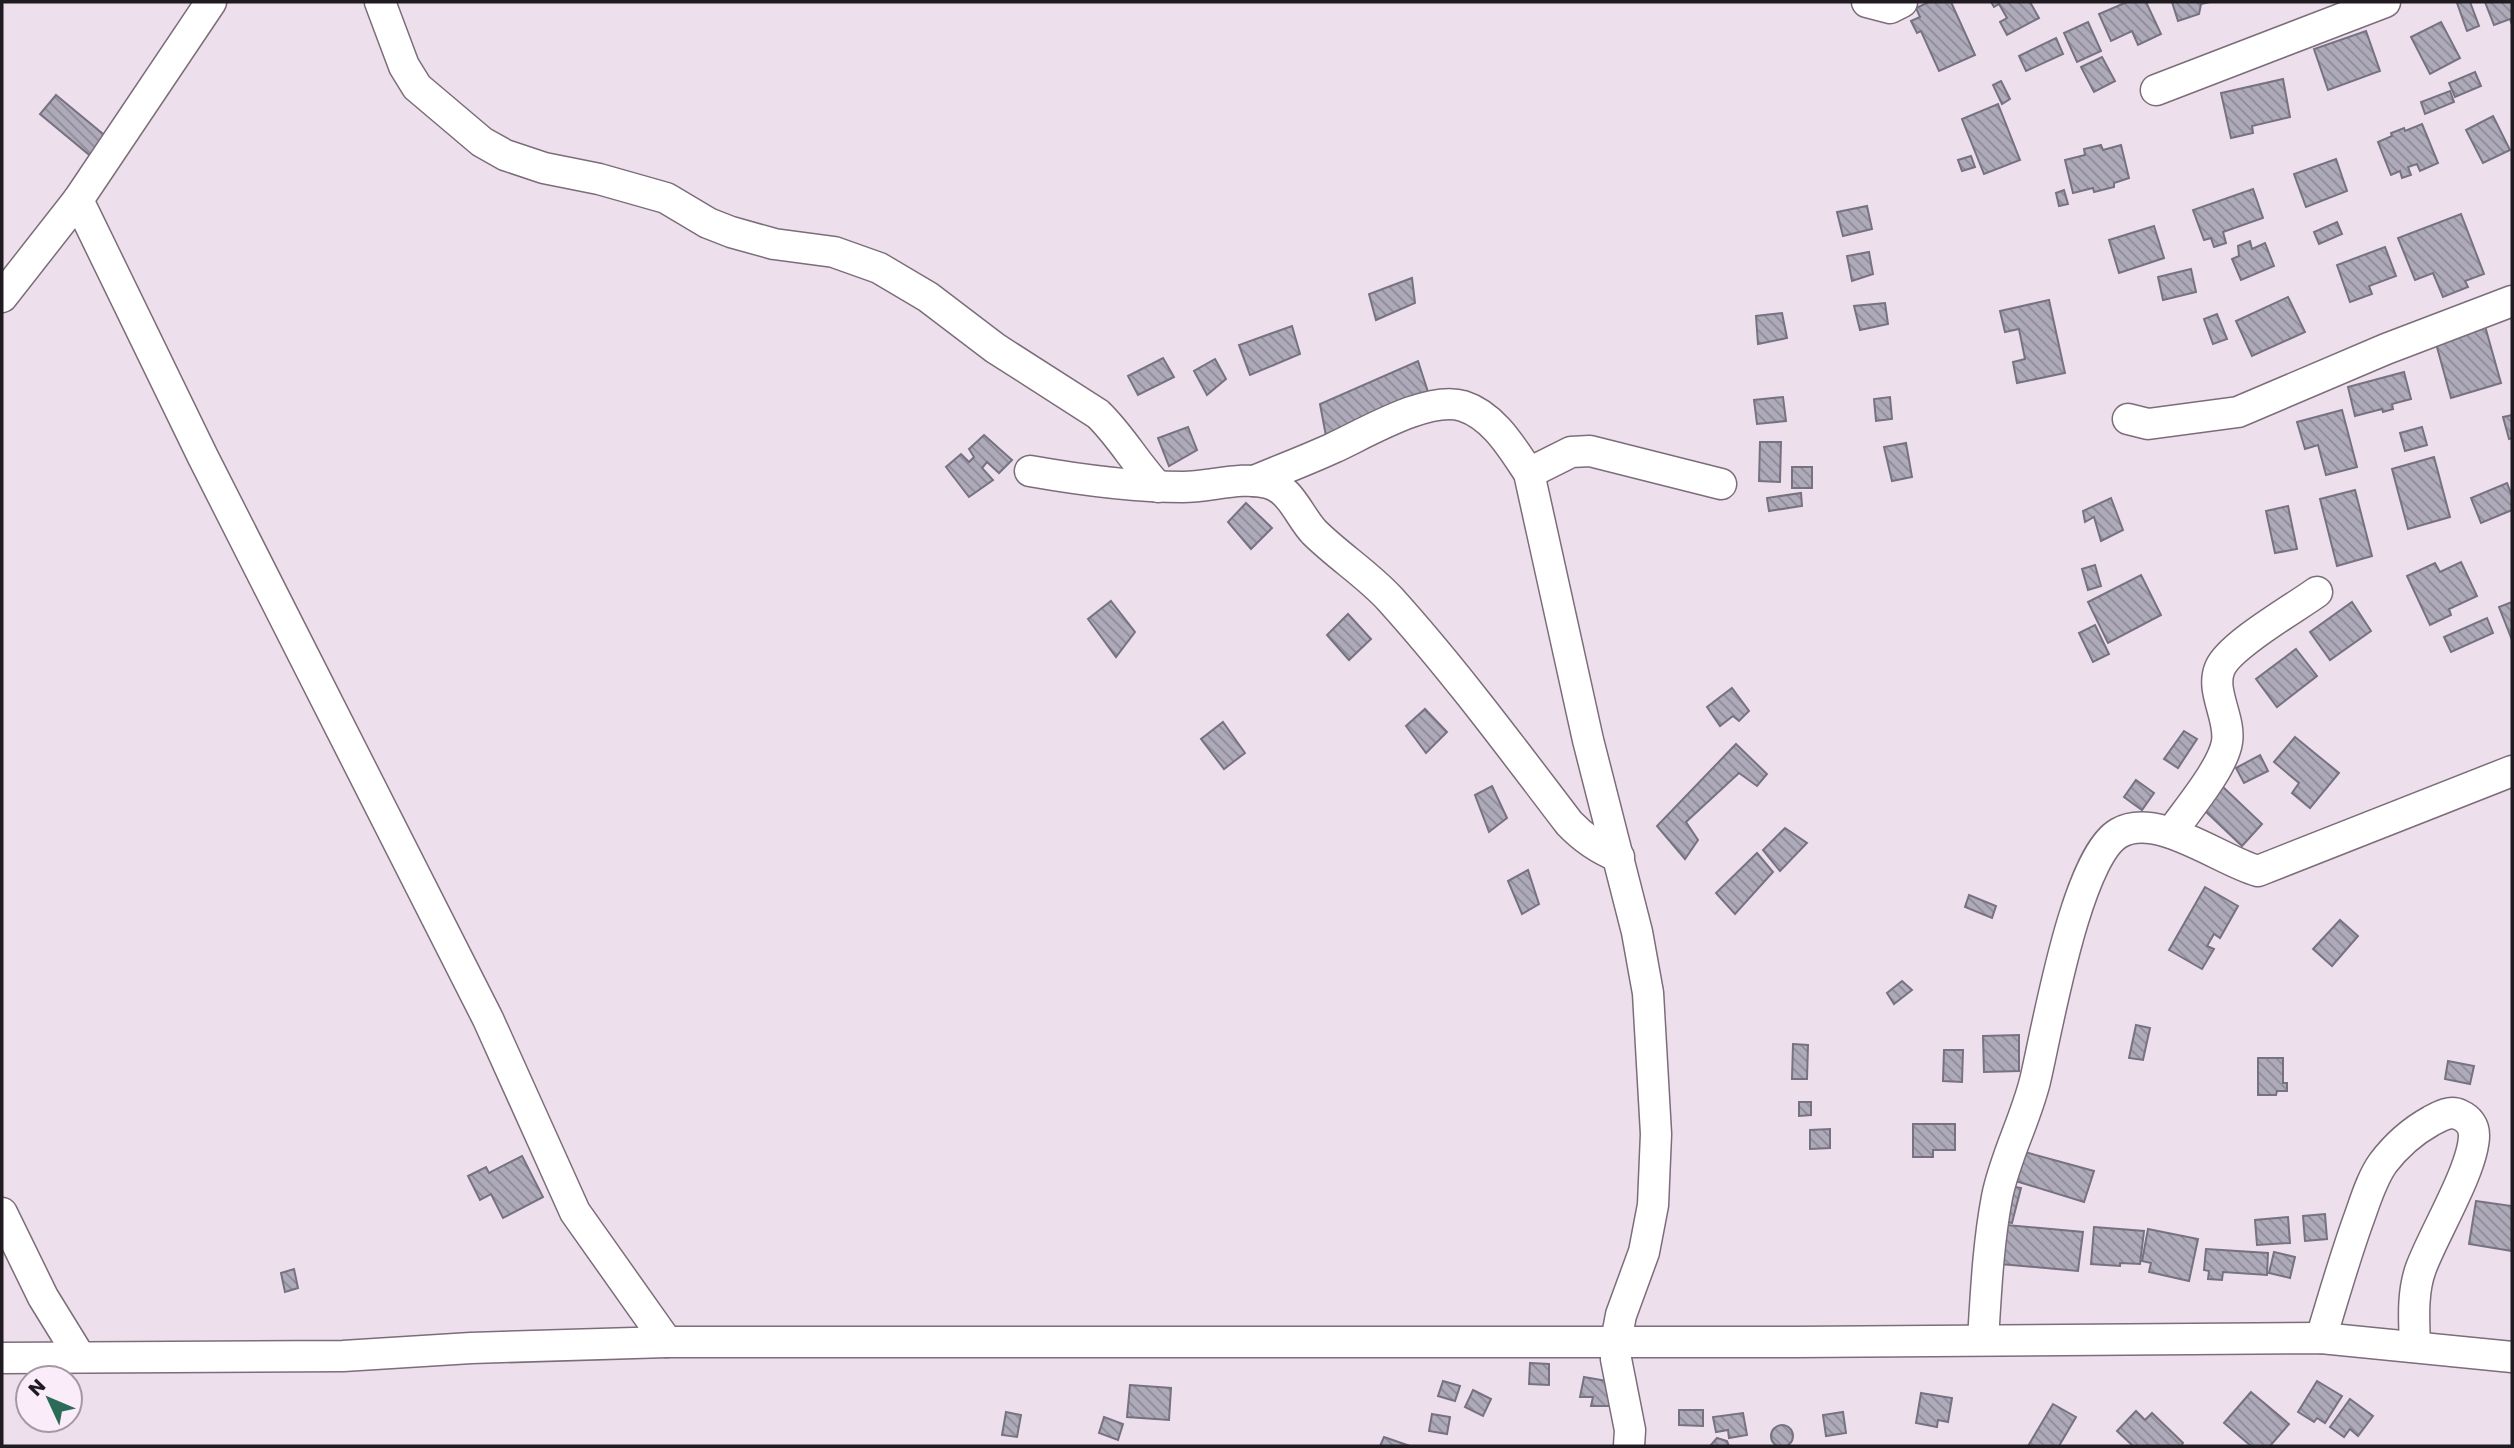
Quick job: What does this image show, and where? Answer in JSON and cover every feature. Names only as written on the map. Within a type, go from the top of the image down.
[{"type":"street","points":[[2,297],[78,200],[211,2]]},
{"type":"street","points":[[380,2],[404,66],[416,88],[482,142],[505,155],[544,168],[599,179],[666,198],[708,223],[731,232],[774,244],[834,253],[879,268],[928,297],[995,348],[1098,414],[1111,426],[1128,452],[1158,487]]},
{"type":"street","points":[[1867,2],[1889,8],[1902,2]]},
{"type":"street","points":[[2156,90],[2385,2]]},
{"type":"street","points":[[78,200],[203,457],[488,1019],[575,1212],[667,1342]]},
{"type":"street","points":[[2128,419],[2148,424],[2238,412],[2386,349],[2512,301]]},
{"type":"street","points":[[1254,481],[1424,408],[1445,404],[1462,406],[1482,416],[1505,438],[1529,473],[1648,993],[1656,1134],[1653,1205],[1644,1252],[1621,1315],[1616,1340],[1616,1359],[1630,1430],[1629,1446]]},
{"type":"street","points":[[1529,473],[1571,452],[1590,451],[1721,484]]},
{"type":"street","points":[[1030,471],[1087,481],[1158,487],[1254,481],[1269,483],[1286,493],[1312,529],[1388,597],[1463,684],[1569,823],[1592,844],[1619,857]]},
{"type":"street","points":[[2171,833],[2220,762],[2227,743],[2228,727],[2217,682],[2220,668],[2231,652],[2317,592]]},
{"type":"street","points":[[1983,1340],[1988,1263],[1997,1194],[2034,1083],[2051,1007],[2081,897],[2104,848],[2118,833],[2138,827],[2171,833],[2259,871],[2512,771]]},
{"type":"street","points":[[2322,1338],[2360,1215],[2383,1164],[2418,1129],[2443,1115],[2455,1113],[2472,1124],[2473,1147],[2462,1178],[2420,1270],[2416,1291],[2415,1346]]},
{"type":"street","points":[[2,1213],[43,1297],[80,1357]]},
{"type":"street","points":[[2,1358],[343,1356],[471,1348],[667,1342],[2322,1338],[2512,1357]]},
{"type":"building","points":[[1929,2],[1951,2],[1975,55],[1939,71],[1921,31],[1917,33],[1911,21],[1920,17],[1916,8]]},
{"type":"building","points":[[1991,2],[2030,2],[2039,18],[2007,35],[2000,22],[2007,18],[1999,4],[1994,7]]},
{"type":"building","points":[[2127,2],[2146,2],[2161,34],[2138,45],[2132,31],[2111,41],[2099,14]]},
{"type":"building","points":[[2172,2],[2210,2],[2201,4],[2199,14],[2178,21]]},
{"type":"building","points":[[2470,2],[2479,26],[2467,31],[2457,3]]},
{"type":"building","points":[[2485,2],[2512,2],[2512,25],[2510,19],[2494,25]]},
{"type":"building","points":[[2088,22],[2101,51],[2077,62],[2064,33]]},
{"type":"building","points":[[2441,22],[2460,58],[2430,74],[2411,37]]},
{"type":"building","points":[[2366,31],[2380,71],[2328,90],[2314,49]]},
{"type":"building","points":[[2056,38],[2063,54],[2026,71],[2019,56]]},
{"type":"building","points":[[2102,57],[2115,81],[2094,92],[2081,67]]},
{"type":"building","points":[[2475,72],[2481,86],[2455,97],[2449,83]]},
{"type":"building","points":[[2283,79],[2290,117],[2252,126],[2253,133],[2231,138],[2221,93]]},
{"type":"building","points":[[2001,81],[2010,99],[2002,104],[1993,85]]},
{"type":"building","points":[[2450,91],[2454,102],[2425,114],[2421,102]]},
{"type":"building","points":[[56,95],[109,139],[93,158],[40,114]]},
{"type":"building","points":[[1998,104],[2020,160],[1984,174],[1962,119]]},
{"type":"building","points":[[2493,116],[2510,150],[2483,163],[2466,130]]},
{"type":"building","points":[[2422,124],[2438,163],[2420,171],[2417,164],[2408,167],[2411,175],[2402,178],[2400,171],[2391,175],[2378,142],[2392,136],[2391,133]]},
{"type":"building","points":[[2101,145],[2103,150],[2121,145],[2129,178],[2114,183],[2114,187],[2073,193],[2065,160],[2085,155],[2084,149]]},
{"type":"building","points":[[1971,156],[1975,167],[1962,171],[1958,160]]},
{"type":"building","points":[[2336,159],[2347,191],[2306,207],[2294,174]]},
{"type":"building","points":[[2253,189],[2263,218],[2223,232],[2226,243],[2214,247],[2211,238],[2204,240],[2193,210]]},
{"type":"building","points":[[2064,190],[2068,204],[2059,206],[2056,193]]},
{"type":"building","points":[[1867,206],[1872,229],[1843,236],[1837,212]]},
{"type":"building","points":[[2461,214],[2484,274],[2465,281],[2468,287],[2443,297],[2433,273],[2415,280],[2398,238]]},
{"type":"building","points":[[2337,222],[2342,234],[2319,244],[2314,232]]},
{"type":"building","points":[[2154,226],[2164,258],[2119,273],[2109,240]]},
{"type":"building","points":[[2250,241],[2252,249],[2265,243],[2274,266],[2241,280],[2232,259],[2239,256],[2238,246]]},
{"type":"building","points":[[2385,247],[2396,276],[2369,286],[2372,294],[2350,302],[2337,265]]},
{"type":"building","points":[[1869,252],[1873,274],[1852,281],[1847,256]]},
{"type":"building","points":[[2191,269],[2196,292],[2163,300],[2158,277]]},
{"type":"building","points":[[1412,278],[1415,303],[1376,320],[1369,294]]},
{"type":"building","points":[[2288,297],[2305,332],[2252,356],[2236,321]]},
{"type":"building","points":[[2049,300],[2065,373],[2017,383],[2013,362],[2025,359],[2019,329],[2005,332],[2000,311]]},
{"type":"building","points":[[1885,303],[1888,324],[1860,330],[1854,306]]},
{"type":"building","points":[[1782,313],[1787,338],[1758,344],[1756,316]]},
{"type":"building","points":[[2217,314],[2227,339],[2213,344],[2204,319]]},
{"type":"building","points":[[1292,326],[1300,354],[1250,375],[1239,345]]},
{"type":"building","points":[[2485,326],[2501,383],[2451,398],[2435,340]]},
{"type":"building","points":[[1163,358],[1174,377],[1138,395],[1128,376]]},
{"type":"building","points":[[1215,359],[1226,379],[1207,395],[1194,371]]},
{"type":"building","points":[[1418,361],[1428,392],[1326,436],[1320,404]]},
{"type":"building","points":[[2404,372],[2411,399],[2392,404],[2393,409],[2355,416],[2348,387]]},
{"type":"building","points":[[1783,397],[1786,421],[1757,424],[1754,400]]},
{"type":"building","points":[[1890,397],[1892,419],[1876,421],[1874,399]]},
{"type":"building","points":[[2342,410],[2357,467],[2326,475],[2318,445],[2305,449],[2297,422]]},
{"type":"building","points":[[2512,415],[2512,438],[2509,439],[2503,417]]},
{"type":"building","points":[[1188,427],[1197,450],[1169,466],[1158,438]]},
{"type":"building","points":[[2422,427],[2427,445],[2405,451],[2400,433]]},
{"type":"building","points":[[984,435],[1012,460],[999,473],[987,462],[982,468],[993,480],[969,497],[946,467],[961,454],[969,462],[974,457],[969,449]]},
{"type":"building","points":[[1760,442],[1781,442],[1780,482],[1759,481]]},
{"type":"building","points":[[1906,443],[1912,477],[1892,481],[1884,447]]},
{"type":"building","points":[[2434,457],[2450,517],[2408,529],[2392,469]]},
{"type":"building","points":[[1792,467],[1812,467],[1812,488],[1792,488]]},
{"type":"building","points":[[2507,483],[2512,496],[2512,510],[2481,523],[2471,498]]},
{"type":"building","points":[[2355,490],[2372,556],[2337,566],[2320,499]]},
{"type":"building","points":[[1801,493],[1802,506],[1769,511],[1767,498]]},
{"type":"building","points":[[2111,498],[2123,530],[2101,541],[2094,517],[2085,522],[2083,511]]},
{"type":"building","points":[[1246,503],[1272,528],[1251,549],[1228,522]]},
{"type":"building","points":[[2288,506],[2297,549],[2275,553],[2266,511]]},
{"type":"building","points":[[2461,562],[2477,596],[2449,609],[2451,615],[2430,625],[2407,576],[2435,563],[2440,572]]},
{"type":"building","points":[[2095,565],[2101,586],[2088,590],[2082,569]]},
{"type":"building","points":[[2141,575],[2161,615],[2108,643],[2088,602]]},
{"type":"building","points":[[1111,601],[1135,632],[1116,657],[1088,619]]},
{"type":"building","points":[[2352,602],[2371,631],[2330,660],[2310,632]]},
{"type":"building","points":[[2512,602],[2512,640],[2499,607]]},
{"type":"building","points":[[1348,614],[1371,639],[1349,660],[1327,635]]},
{"type":"building","points":[[2487,618],[2493,633],[2451,652],[2444,637]]},
{"type":"building","points":[[2095,625],[2109,654],[2093,662],[2079,633]]},
{"type":"building","points":[[2296,649],[2317,676],[2277,707],[2256,679]]},
{"type":"building","points":[[1732,688],[1749,711],[1739,721],[1733,716],[1720,726],[1707,707]]},
{"type":"building","points":[[1425,709],[1447,732],[1426,753],[1406,726]]},
{"type":"building","points":[[1223,722],[1245,753],[1224,769],[1201,739]]},
{"type":"building","points":[[2184,731],[2197,739],[2178,768],[2164,759]]},
{"type":"building","points":[[2295,737],[2339,773],[2310,808],[2292,793],[2299,783],[2274,762]]},
{"type":"building","points":[[1736,744],[1767,774],[1757,786],[1739,773],[1686,822],[1698,840],[1685,859],[1657,826]]},
{"type":"building","points":[[2260,755],[2268,771],[2244,783],[2236,768]]},
{"type":"building","points":[[2136,780],[2154,793],[2142,810],[2124,797]]},
{"type":"building","points":[[1492,786],[1507,818],[1489,832],[1475,795]]},
{"type":"building","points":[[2223,787],[2262,824],[2242,846],[2203,809]]},
{"type":"building","points":[[1785,828],[1807,843],[1780,871],[1763,850]]},
{"type":"building","points":[[1757,853],[1773,872],[1735,914],[1716,893]]},
{"type":"building","points":[[1528,870],[1539,904],[1522,914],[1508,881]]},
{"type":"building","points":[[2205,887],[2238,906],[2220,938],[2214,934],[2207,946],[2214,949],[2202,969],[2169,950]]},
{"type":"building","points":[[1969,895],[1996,906],[1992,918],[1965,907]]},
{"type":"building","points":[[2340,920],[2358,936],[2332,966],[2313,949]]},
{"type":"building","points":[[1902,981],[1912,990],[1894,1004],[1887,993]]},
{"type":"building","points":[[2136,1025],[2150,1028],[2143,1060],[2129,1058]]},
{"type":"building","points":[[2019,1035],[2019,1071],[1984,1072],[1983,1036]]},
{"type":"building","points":[[1793,1044],[1808,1045],[1807,1079],[1792,1079]]},
{"type":"building","points":[[1944,1050],[1963,1050],[1962,1082],[1943,1081]]},
{"type":"building","points":[[2258,1058],[2283,1058],[2283,1083],[2287,1083],[2287,1091],[2277,1091],[2276,1095],[2258,1095]]},
{"type":"building","points":[[2448,1061],[2474,1066],[2470,1084],[2445,1079]]},
{"type":"building","points":[[1799,1102],[1811,1102],[1811,1115],[1799,1116]]},
{"type":"building","points":[[1913,1124],[1955,1124],[1955,1150],[1933,1150],[1933,1157],[1913,1157]]},
{"type":"building","points":[[1830,1129],[1830,1148],[1810,1149],[1810,1130]]},
{"type":"building","points":[[2014,1149],[2094,1171],[2084,1202],[2006,1178]]},
{"type":"building","points":[[522,1156],[543,1197],[503,1218],[491,1194],[480,1200],[468,1176],[486,1167],[489,1173]]},
{"type":"building","points":[[2005,1185],[2021,1188],[2012,1223],[1996,1221]]},
{"type":"building","points":[[2476,1201],[2512,1206],[2512,1251],[2469,1244]]},
{"type":"building","points":[[2325,1214],[2327,1239],[2305,1241],[2303,1216]]},
{"type":"building","points":[[2288,1217],[2290,1243],[2257,1245],[2255,1220]]},
{"type":"building","points":[[1995,1224],[2083,1232],[2078,1271],[1989,1263]]},
{"type":"building","points":[[2094,1227],[2144,1231],[2140,1264],[2091,1264]]},
{"type":"building","points":[[2148,1229],[2198,1239],[2189,1281],[2149,1272],[2151,1263],[2142,1261]]},
{"type":"building","points":[[2206,1249],[2268,1253],[2267,1275],[2223,1272],[2222,1280],[2208,1279],[2209,1271],[2204,1270]]},
{"type":"building","points":[[2274,1252],[2295,1257],[2290,1278],[2269,1273]]},
{"type":"building","points":[[294,1269],[298,1288],[285,1292],[281,1273]]},
{"type":"building","points":[[1530,1363],[1549,1364],[1549,1385],[1529,1384]]},
{"type":"building","points":[[1584,1377],[1613,1382],[1611,1406],[1591,1406],[1593,1397],[1580,1397]]},
{"type":"building","points":[[1443,1381],[1460,1386],[1455,1401],[1438,1396]]},
{"type":"building","points":[[2317,1381],[2342,1396],[2325,1423],[2317,1418],[2314,1422],[2298,1412]]},
{"type":"building","points":[[1130,1385],[1171,1388],[1169,1420],[1127,1417]]},
{"type":"building","points":[[1473,1390],[1491,1399],[1483,1416],[1465,1407]]},
{"type":"building","points":[[2251,1392],[2289,1424],[2270,1446],[2251,1446],[2224,1423]]},
{"type":"building","points":[[1921,1393],[1952,1398],[1948,1422],[1938,1420],[1937,1427],[1916,1423]]},
{"type":"building","points":[[2350,1399],[2373,1416],[2358,1436],[2350,1429],[2344,1437],[2330,1427]]},
{"type":"building","points":[[2053,1404],[2076,1417],[2059,1446],[2028,1446]]},
{"type":"building","points":[[1679,1410],[1703,1410],[1703,1426],[1679,1425]]},
{"type":"building","points":[[2136,1411],[2145,1420],[2152,1413],[2183,1443],[2181,1446],[2133,1446],[2117,1431]]},
{"type":"building","points":[[1006,1412],[1021,1415],[1017,1437],[1002,1435]]},
{"type":"building","points":[[1843,1412],[1846,1433],[1826,1436],[1823,1415]]},
{"type":"building","points":[[1743,1413],[1747,1435],[1729,1438],[1728,1430],[1716,1432],[1713,1417]]},
{"type":"building","points":[[1432,1414],[1450,1417],[1447,1434],[1429,1431]]},
{"type":"building","points":[[1104,1417],[1123,1424],[1118,1440],[1099,1433]]},
{"type":"building","points":[[1782,1425],[1790,1428],[1793,1436],[1790,1444],[1782,1447],[1774,1444],[1771,1436],[1774,1428]]},
{"type":"building","points":[[1384,1437],[1410,1446],[1380,1446]]},
{"type":"building","points":[[1717,1438],[1727,1441],[1729,1446],[1710,1446]]}]
